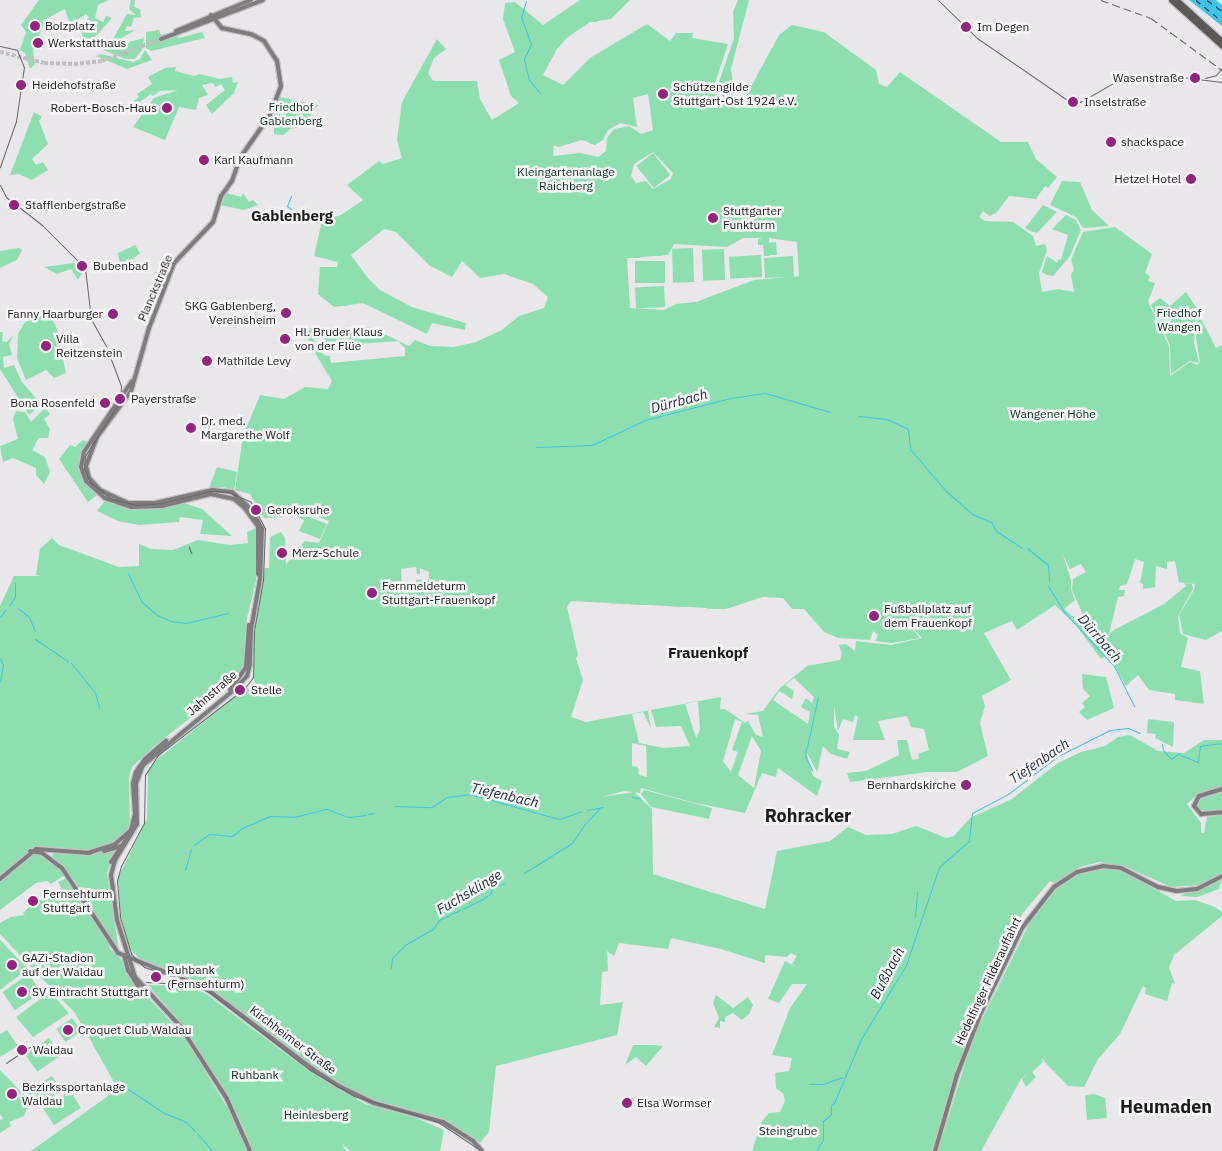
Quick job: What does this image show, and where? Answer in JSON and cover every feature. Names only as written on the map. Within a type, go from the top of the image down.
[{"type":"highway","points":[[1171,0],[1222,46]]},
{"type":"highway","points":[[1177,0],[1222,41]]},
{"type":"main road","points":[[161,39],[251,0]]},
{"type":"main road","points":[[212,17],[263,0]]},
{"type":"main road","name":"Planckstraße","points":[[212,17],[222,28],[260,37],[272,52],[281,80],[270,115],[240,158],[232,181],[220,196],[213,222],[174,263],[134,377],[124,397],[101,430],[87,456],[87,474],[100,490],[118,500],[140,504],[212,490],[230,492],[240,500]]},
{"type":"main road","name":"Jahnstraße","points":[[131,830],[136,812],[133,781],[140,765],[232,688],[245,669],[260,538],[255,522],[240,500]]},
{"type":"main road","name":"Jahnstraße","points":[[126,956],[117,920],[112,875],[115,860],[128,842],[137,824],[136,783],[143,765],[236,689],[248,673],[262,538],[256,517],[240,500]]},
{"type":"main road","points":[[1222,789],[1199,796],[1194,806],[1201,814],[1222,812]]},
{"type":"main road","points":[[131,830],[114,856],[109,875],[111,898],[126,956],[136,983],[166,1011]]},
{"type":"main road","points":[[88,853],[115,844],[131,830]]},
{"type":"main road","points":[[0,879],[30,851],[54,849],[88,853],[108,850],[128,842]]},
{"type":"main road","points":[[50,858],[54,849]]},
{"type":"main road","points":[[108,850],[114,856]]},
{"type":"main road","name":"Kirchheimer Straße","points":[[30,851],[44,854],[68,875],[114,950],[207,989],[311,1068],[339,1086],[374,1103],[443,1122],[473,1141],[482,1151]]},
{"type":"main road","points":[[21,859],[44,854]]},
{"type":"main road","name":"Hedelfinger Filderauffahrt","points":[[935,1151],[957,1075],[984,1006],[1022,928],[1054,887],[1078,872],[1103,866],[1121,868],[1158,887],[1177,891],[1198,889],[1222,876]]},
{"type":"main road","points":[[126,956],[141,986],[180,1026],[227,1099],[250,1151]]},
{"type":"main road","points":[[132,971],[132,964],[137,961]]},
{"type":"main road","points":[[136,983],[141,986]]},
{"type":"green space","points":[[39,0],[109,0],[98,5],[95,18],[103,22],[106,16],[112,18],[87,46],[80,30],[89,17],[86,14],[70,25],[65,9],[46,19],[33,50],[35,64],[30,69],[25,53],[20,50],[26,32],[21,25]]},
{"type":"green space","points":[[131,0],[135,0],[134,7],[140,9],[141,17],[134,18],[131,27],[127,26],[125,31],[135,30],[109,46],[127,14],[136,15],[129,9]]},
{"type":"green space","points":[[580,0],[630,0],[611,19],[590,22],[568,37],[557,49],[543,75],[563,85],[590,58],[647,24],[670,41],[676,33],[693,33],[692,38],[728,44],[712,92],[739,109],[779,35],[792,25],[824,32],[876,70],[879,84],[887,87],[900,72],[1001,142],[1028,142],[1036,159],[1057,177],[1048,188],[1045,186],[1036,199],[1009,196],[997,212],[990,216],[983,211],[979,217],[985,221],[1013,222],[1033,236],[1036,246],[1045,244],[1047,250],[1039,273],[1042,292],[1058,289],[1074,292],[1071,275],[1074,269],[1071,260],[1083,232],[1115,227],[1152,254],[1145,273],[1150,276],[1148,281],[1155,283],[1148,302],[1169,346],[1170,376],[1190,362],[1197,365],[1200,362],[1196,338],[1198,313],[1216,348],[1222,345],[1222,631],[1206,640],[1183,634],[1179,615],[1194,590],[1195,584],[1179,582],[1175,561],[1167,562],[1167,569],[1156,566],[1155,587],[1143,589],[1143,584],[1140,583],[1144,562],[1135,559],[1127,584],[1120,586],[1119,590],[1125,590],[1124,596],[1118,597],[1109,634],[1097,645],[1114,630],[1164,604],[1186,586],[1184,583],[1192,584],[1193,589],[1178,616],[1180,633],[1188,638],[1181,667],[1200,671],[1204,704],[1175,700],[1175,694],[1149,690],[1138,675],[1126,686],[1112,662],[1106,656],[1101,659],[1076,625],[1055,605],[1017,630],[1012,621],[984,633],[1011,680],[982,696],[985,706],[980,723],[988,756],[957,772],[928,772],[850,782],[847,773],[866,771],[899,755],[897,740],[907,740],[912,760],[919,759],[918,754],[929,750],[924,729],[911,727],[907,716],[878,721],[885,740],[853,740],[858,717],[855,715],[853,722],[843,719],[838,731],[834,706],[834,726],[839,735],[837,749],[850,752],[847,759],[831,754],[823,746],[817,772],[806,751],[813,776],[822,781],[817,796],[778,768],[776,777],[762,773],[745,813],[691,802],[641,788],[640,793],[634,792],[652,809],[653,874],[765,909],[777,851],[830,841],[848,827],[866,835],[892,834],[916,826],[946,838],[954,836],[970,818],[1012,799],[1058,763],[1081,752],[1105,746],[1118,737],[1130,735],[1158,751],[1184,753],[1204,740],[1222,740],[1222,786],[1199,793],[1187,804],[1201,823],[1201,833],[1204,833],[1207,817],[1222,815],[1222,873],[1198,885],[1171,887],[1124,866],[1099,862],[1080,867],[1054,883],[1050,881],[1023,913],[986,980],[933,1151],[752,1151],[762,1121],[769,1113],[780,1112],[785,1101],[783,1093],[776,1088],[775,1073],[789,1071],[792,1058],[772,1055],[790,1008],[807,984],[792,984],[779,1003],[768,999],[785,961],[803,970],[792,964],[797,956],[791,953],[787,957],[765,955],[765,963],[721,949],[671,938],[668,949],[619,943],[614,956],[607,951],[608,971],[602,972],[600,1005],[623,1002],[617,1035],[496,1066],[489,1132],[480,1143],[446,1120],[367,1098],[314,1068],[208,986],[139,958],[129,948],[121,915],[118,878],[147,819],[148,772],[154,762],[247,687],[252,696],[258,691],[254,680],[254,639],[265,568],[269,568],[270,537],[281,532],[285,538],[286,564],[305,541],[319,543],[329,521],[287,505],[283,517],[264,518],[250,494],[235,490],[243,436],[260,395],[284,399],[305,387],[328,389],[332,381],[312,348],[314,345],[306,338],[310,328],[342,331],[370,327],[409,346],[415,340],[430,346],[453,347],[476,342],[502,330],[519,316],[544,308],[548,297],[533,284],[504,274],[480,278],[462,261],[452,277],[430,266],[396,232],[384,229],[351,255],[367,277],[380,290],[412,307],[466,323],[465,330],[432,323],[427,334],[363,303],[334,307],[318,294],[320,267],[337,267],[338,262],[314,256],[322,221],[341,215],[363,200],[347,185],[379,161],[383,164],[402,158],[397,140],[402,102],[437,39],[446,49],[434,58],[428,73],[433,81],[477,81],[480,99],[492,120],[519,103],[511,96],[499,60],[515,52],[503,19],[505,3],[515,2],[543,25]],"holes":[[[648,94],[653,130],[641,134],[629,126],[614,129],[607,138],[606,151],[598,157],[580,153],[553,156],[554,145],[558,147],[582,140],[595,145],[603,140],[608,130],[620,123],[637,127],[633,98]],[[653,152],[673,173],[671,179],[653,189],[646,181],[636,183],[631,176],[634,164]],[[743,238],[763,238],[758,239],[758,245],[763,245],[764,256],[777,255],[776,242],[769,243],[769,238],[797,242],[799,276],[794,277],[793,256],[764,258],[765,278],[789,277],[754,280],[696,302],[676,304],[664,310],[630,308],[627,258],[668,255],[674,244],[727,247]],[[322,338],[329,346],[398,341],[405,348],[405,356],[331,363],[330,356],[324,355],[315,345],[314,339]],[[1063,555],[1070,569],[1081,564],[1086,572],[1073,579],[1072,590],[1084,617],[1082,625],[1064,609],[1075,600],[1071,590],[1071,580]],[[416,567],[417,574],[420,574],[420,568],[429,572],[429,579],[416,580],[417,586],[402,587],[401,569]],[[763,597],[783,598],[792,609],[804,609],[824,632],[838,638],[870,640],[873,631],[878,635],[875,641],[892,643],[920,638],[905,620],[922,638],[891,645],[856,641],[855,651],[846,644],[839,645],[842,654],[840,660],[807,666],[779,689],[763,711],[745,714],[758,715],[763,737],[756,735],[748,721],[745,723],[725,709],[720,709],[721,697],[698,701],[700,730],[696,738],[685,704],[651,710],[656,727],[681,726],[690,746],[664,748],[639,743],[632,714],[643,712],[651,728],[648,711],[650,710],[586,722],[571,717],[583,680],[576,658],[578,655],[567,607],[571,601],[726,609]],[[794,678],[814,697],[812,703],[806,698],[801,707],[810,712],[808,724],[773,700],[779,691],[792,699],[794,691],[785,685]],[[735,719],[742,722],[732,750],[738,752],[731,772],[723,761]],[[752,736],[761,751],[754,788],[738,775]],[[632,743],[646,746],[647,777],[639,775],[638,767],[632,766]],[[624,791],[633,792],[601,797]]]},
{"type":"green space","points":[[738,0],[749,0],[731,69],[734,90],[731,100],[722,96],[718,85],[734,38],[733,12]]},
{"type":"green space","points":[[159,30],[161,35],[172,32],[179,38],[202,32],[205,38],[151,51],[146,48],[146,32]]},
{"type":"green space","points":[[144,38],[142,50],[135,59],[125,59],[101,49]]},
{"type":"green space","points":[[145,50],[152,60],[127,69],[96,56],[101,54],[133,62],[140,59]]},
{"type":"green space","points":[[176,67],[175,71],[194,76],[200,74],[219,79],[232,77],[233,83],[238,82],[234,93],[212,114],[206,105],[225,90],[221,84],[216,87],[213,83],[202,85],[208,95],[199,98],[196,110],[179,107],[165,140],[133,127],[154,98],[178,90],[160,91],[153,96],[151,94],[134,106],[131,103],[139,97],[137,94],[152,84],[148,77],[165,68]]},
{"type":"green space","name":"Friedhof Gablenberg","points":[[280,97],[318,105],[308,119],[312,123],[290,129],[283,135],[274,134],[274,116]]},
{"type":"green space","points":[[34,112],[42,117],[39,121],[48,144],[32,159],[36,165],[43,162],[48,170],[32,180],[19,174],[10,175]]},
{"type":"green space","points":[[653,153],[670,175],[654,188],[636,166]]},
{"type":"green space","points":[[1062,181],[1080,182],[1092,210],[1109,226],[1083,228],[1076,217],[1050,205]]},
{"type":"green space","points":[[226,193],[241,197],[243,193],[249,202],[253,200],[258,205],[244,210],[220,205]]},
{"type":"green space","points":[[1043,205],[1057,212],[1037,233],[1025,228]]},
{"type":"green space","points":[[1066,215],[1076,220],[1081,230],[1070,256],[1053,276],[1047,275],[1042,272],[1047,256],[1057,263],[1059,259],[1061,260],[1068,235],[1052,229]]},
{"type":"green space","points":[[135,245],[140,253],[121,269],[118,253]]},
{"type":"green space","points":[[19,248],[22,250],[17,260],[0,268],[0,251]]},
{"type":"green space","points":[[693,248],[694,282],[673,283],[672,249]]},
{"type":"green space","points":[[724,249],[725,280],[703,281],[702,250]]},
{"type":"green space","points":[[761,255],[762,277],[730,279],[729,257]]},
{"type":"green space","points":[[635,261],[665,261],[665,283],[635,283]]},
{"type":"green space","points":[[74,263],[83,271],[78,280],[71,269],[57,274],[44,267]]},
{"type":"green space","points":[[664,286],[665,307],[636,308],[635,288]]},
{"type":"green space","name":"Friedhof Wangen","points":[[1186,292],[1196,307],[1194,343],[1199,363],[1190,361],[1171,374],[1170,345],[1151,305],[1160,298],[1170,306]]},
{"type":"green space","points":[[47,309],[57,329],[66,373],[54,378],[46,370],[26,380],[17,358],[18,334],[25,322]]},
{"type":"green space","points":[[0,332],[3,332],[2,341],[7,342],[13,335],[9,344],[12,355],[3,357],[4,368],[14,365],[22,382],[41,404],[29,415],[0,369]]},
{"type":"green space","points":[[45,408],[50,414],[44,419],[50,429],[48,438],[39,438],[32,450],[45,457],[50,472],[44,484],[36,475],[36,468],[13,458],[3,462],[0,446],[18,439],[13,419],[16,411],[25,412],[31,422]]},
{"type":"green space","points":[[83,440],[87,442],[82,453],[81,474],[97,495],[88,502],[59,459],[70,445],[75,447]]},
{"type":"green space","points":[[217,467],[237,472],[234,490],[223,487],[209,488]]},
{"type":"green space","points":[[105,501],[136,510],[184,503],[202,509],[232,536],[200,534],[203,520],[180,517],[179,522],[139,525],[118,521],[97,511]]},
{"type":"green space","points":[[289,509],[327,524],[320,539],[299,531],[304,520],[288,512]]},
{"type":"green space","points":[[256,528],[256,581],[247,618],[244,663],[235,683],[153,747],[132,767],[129,777],[130,826],[125,835],[115,844],[92,850],[37,846],[32,852],[55,864],[65,875],[51,884],[47,881],[36,883],[0,910],[0,606],[14,576],[41,576],[36,575],[40,549],[52,538],[59,545],[119,567],[139,566],[139,544],[151,549],[173,550],[198,540],[230,545],[248,543],[247,532]]},
{"type":"green space","points":[[1082,674],[1106,677],[1114,708],[1087,720],[1079,712],[1085,707],[1082,703],[1090,696],[1083,689]]},
{"type":"green space","points":[[1148,719],[1174,722],[1173,747],[1155,738],[1156,734],[1147,733]]},
{"type":"green space","points":[[644,790],[712,808],[709,819],[651,807],[641,794]]},
{"type":"green space","points":[[1222,790],[1222,810],[1199,811],[1196,805],[1201,796]]},
{"type":"green space","points":[[114,850],[107,873],[119,951],[68,873],[52,856],[54,851],[82,855]]},
{"type":"green space","points":[[1105,868],[1125,872],[1176,901],[1195,900],[1215,907],[1222,912],[1222,916],[1174,955],[1169,967],[1175,984],[1172,983],[1167,1001],[1145,994],[1146,988],[1143,986],[1120,1034],[1098,1059],[1084,1087],[1068,1086],[1041,1058],[1043,1062],[1032,1072],[1036,1077],[1026,1087],[1022,1079],[1030,1072],[1021,1079],[981,1151],[938,1151],[973,1038],[1031,920],[1049,895],[1073,876]]},
{"type":"green space","points":[[67,878],[106,936],[110,949],[122,960],[131,979],[184,1036],[234,1119],[247,1151],[31,1151],[118,1089],[75,1013],[0,934],[0,923],[11,917],[25,915],[23,913],[29,907],[46,897],[50,898],[62,889],[58,882]]},
{"type":"green space","points":[[1222,878],[1219,889],[1197,897],[1180,896]]},
{"type":"green space","name":"GAZi-Stadion auf der Waldau","points":[[0,940],[28,969],[0,990]]},
{"type":"green space","name":"SV Eintracht Stuttgart","points":[[29,974],[41,992],[15,1010],[2,992]]},
{"type":"green space","points":[[148,985],[186,986],[205,993],[309,1071],[365,1104],[416,1118],[444,1130],[440,1151],[350,1151],[342,1144],[346,1151],[253,1151],[244,1128],[184,1027]]},
{"type":"green space","points":[[50,992],[69,1013],[33,1037],[16,1017]]},
{"type":"green space","points":[[716,995],[733,1008],[748,997],[753,1005],[749,1014],[742,1020],[733,1013],[725,1017],[725,1022],[720,1021],[720,1028],[714,1027],[719,1018],[713,1003]]},
{"type":"green space","name":"Croquet Club Waldau","points":[[72,1018],[81,1031],[66,1042],[56,1029]]},
{"type":"green space","points":[[7,1030],[18,1046],[0,1057],[0,1034]]},
{"type":"green space","points":[[49,1038],[61,1055],[37,1072],[25,1055]]},
{"type":"green space","points":[[633,1045],[663,1046],[646,1066],[636,1057],[625,1065]]},
{"type":"green space","name":"Bezirkssportanlage Waldau","points":[[0,1070],[30,1101],[24,1116],[9,1122],[11,1126],[0,1133],[0,1120],[3,1119],[0,1114]]},
{"type":"green space","points":[[52,1076],[61,1090],[36,1107],[27,1092]]},
{"type":"green space","points":[[70,1091],[81,1108],[54,1125],[43,1108]]},
{"type":"green space","points":[[1094,1094],[1105,1098],[1107,1118],[1087,1120],[1085,1095]]},
{"type":"water","points":[[1189,0],[1216,0],[1222,5],[1222,26]]},
{"type":"waterway","points":[[526,1],[521,17],[531,44],[524,59],[529,80],[540,93]]},
{"type":"waterway","points":[[291,196],[287,206],[291,209]]},
{"type":"waterway","name":"Dürrbach","points":[[536,447],[592,445],[645,420],[730,398],[765,393],[830,412]]},
{"type":"waterway","name":"Dürrbach","points":[[859,416],[887,419],[908,429],[910,449],[946,491],[972,514],[991,522],[996,531],[1022,548]]},
{"type":"waterway","name":"Dürrbach","points":[[1027,548],[1048,565],[1049,581]]},
{"type":"waterway","points":[[128,573],[141,601],[157,615],[171,621],[186,623],[228,613]]},
{"type":"waterway","points":[[9,606],[15,597],[15,582]]},
{"type":"waterway","name":"Dürrbach","points":[[1048,586],[1064,612],[1114,666],[1134,706]]},
{"type":"waterway","points":[[18,608],[29,617],[35,631]]},
{"type":"waterway","points":[[0,617],[5,610]]},
{"type":"waterway","points":[[35,639],[68,661]]},
{"type":"waterway","points":[[0,659],[3,665],[0,682]]},
{"type":"waterway","points":[[71,663],[95,693],[99,707]]},
{"type":"waterway","points":[[807,747],[818,697]]},
{"type":"waterway","name":"Bußbach","points":[[816,1151],[823,1140],[823,1121],[831,1114],[831,1105],[834,1103],[861,1039],[906,965],[939,867],[969,841],[972,813],[1008,794],[1058,756],[1110,730],[1128,728],[1140,733]]},
{"type":"waterway","name":"Dürrbach","points":[[1162,744],[1163,750],[1171,759],[1178,754],[1198,762],[1200,746],[1222,743]]},
{"type":"waterway","points":[[806,748],[805,756],[812,770]]},
{"type":"waterway","name":"Tiefenbach","points":[[395,806],[432,807],[447,797],[470,794],[559,819],[582,811]]},
{"type":"waterway","name":"Tiefenbach","points":[[632,797],[640,798]]},
{"type":"waterway","name":"Tiefenbach","points":[[587,810],[603,807]]},
{"type":"waterway","name":"Tiefenbach","points":[[194,845],[209,834],[232,836],[242,828],[270,816],[294,817],[327,809],[348,817],[366,815]]},
{"type":"waterway","points":[[524,873],[572,843],[584,825],[599,809]]},
{"type":"waterway","name":"Tiefenbach","points":[[368,814],[374,813]]},
{"type":"waterway","name":"Tiefenbach","points":[[185,870],[191,849]]},
{"type":"waterway","name":"Fuchsklinge","points":[[391,968],[392,958],[405,945],[433,929],[439,920],[481,900],[490,894],[493,887],[504,883]]},
{"type":"waterway","points":[[915,916],[917,892]]},
{"type":"waterway","points":[[809,1084],[823,1084],[842,1077]]},
{"type":"waterway","points":[[122,1085],[164,1113],[186,1122],[195,1131]]},
{"type":"waterway","points":[[197,1133],[212,1151]]},
{"type":"ferry route","points":[[1196,0],[1222,21]]},
{"type":"ferry route","points":[[1207,0],[1222,11]]},
{"type":"tunnel","points":[[0,52],[44,63],[74,64],[102,61],[161,39]]},
{"type":"tram line","points":[[938,0],[977,38],[1070,102],[1080,102],[1115,82],[1137,75],[1157,74],[1222,82]]},
{"type":"tram line","points":[[0,46],[17,50],[24,67],[16,121],[0,167]]},
{"type":"tram line","points":[[1205,78],[1216,75],[1222,68]]},
{"type":"tram line","points":[[0,185],[6,197],[42,225],[85,268],[91,319],[106,346],[121,386],[120,401],[85,456],[84,469],[90,482],[112,499],[136,505],[162,503],[211,491],[228,492],[251,502],[265,528],[263,580],[254,631],[253,677],[245,688],[158,755],[145,775],[144,823],[121,866],[117,881],[120,917],[131,954],[144,967],[184,980],[209,992],[310,1070],[354,1096],[438,1122],[477,1148]]},
{"type":"tram line","points":[[146,982],[182,984]]},
{"type":"tram line","points":[[6,1063],[30,1047]]},
{"type":"railway","points":[[1101,0],[1151,18],[1222,70]]},
{"type":"railway","points":[[189,546],[193,556]]},
{"type":"place","name":"Bolzplatz","points":[[35,26]]},
{"type":"place","name":"Im Degen","points":[[966,27]]},
{"type":"place","name":"Werkstatthaus","points":[[38,43]]},
{"type":"place","name":"Wasenstraße","points":[[1195,78]]},
{"type":"place","name":"Heidehofstraße","points":[[21,85]]},
{"type":"place","name":"Schützengilde Stuttgart-Ost 1924 e.V.","points":[[663,94]]},
{"type":"place","name":"Inselstraße","points":[[1073,102]]},
{"type":"place","name":"Robert-Bosch-Haus","points":[[167,108]]},
{"type":"place","name":"shackspace","points":[[1111,142]]},
{"type":"place","name":"Karl Kaufmann","points":[[204,160]]},
{"type":"place","name":"Hetzel Hotel","points":[[1191,179]]},
{"type":"place","name":"Stafflenbergstraße","points":[[14,205]]},
{"type":"place","name":"Stuttgarter Funkturm","points":[[713,218]]},
{"type":"place","name":"Bubenbad","points":[[82,266]]},
{"type":"place","name":"SKG Gablenberg, Vereinsheim","points":[[286,313]]},
{"type":"place","name":"Fanny Haarburger","points":[[113,314]]},
{"type":"place","name":"Hl. Bruder Klaus von der Flüe","points":[[285,339]]},
{"type":"place","name":"Villa Reitzenstein","points":[[46,346]]},
{"type":"place","name":"Mathilde Levy","points":[[207,361]]},
{"type":"place","name":"Payerstraße","points":[[120,399]]},
{"type":"place","name":"Bona Rosenfeld","points":[[105,403]]},
{"type":"place","name":"Dr. med. Margarethe Wolf","points":[[191,428]]},
{"type":"place","name":"Geroksruhe","points":[[256,510]]},
{"type":"place","name":"Merz-Schule","points":[[282,553]]},
{"type":"place","name":"Fernmeldeturm Stuttgart-Frauenkopf","points":[[372,593]]},
{"type":"place","name":"Fußballplatz auf dem Frauenkopf","points":[[874,616]]},
{"type":"place","name":"Stelle","points":[[240,690]]},
{"type":"place","name":"Bernhardskirche","points":[[966,785]]},
{"type":"place","name":"Fernsehturm Stuttgart","points":[[33,901]]},
{"type":"place","name":"GAZi-Stadion auf der Waldau","points":[[12,965]]},
{"type":"place","name":"Ruhbank (Fernsehturm)","points":[[156,977]]},
{"type":"place","name":"SV Eintracht Stuttgart","points":[[22,992]]},
{"type":"place","name":"Croquet Club Waldau","points":[[68,1030]]},
{"type":"place","name":"Waldau","points":[[22,1050]]},
{"type":"place","name":"Bezirkssportanlage Waldau","points":[[12,1094]]},
{"type":"place","name":"Elsa Wormser","points":[[627,1103]]},
{"type":"district","name":"Gablenberg","points":[[292,216]]},
{"type":"district","name":"Frauenkopf","points":[[708,653]]},
{"type":"district","name":"Rohracker","points":[[808,816]]},
{"type":"district","name":"Heumaden","points":[[1166,1107]]},
{"type":"park label","name":"Kleingartenanlage Raichberg","points":[[566,179]]},
{"type":"park label","name":"Wangener Höhe","points":[[1053,414]]},
{"type":"park label","name":"Ruhbank","points":[[255,1075]]},
{"type":"park label","name":"Heinlesberg","points":[[316,1115]]},
{"type":"park label","name":"Steingrube","points":[[788,1131]]}]
